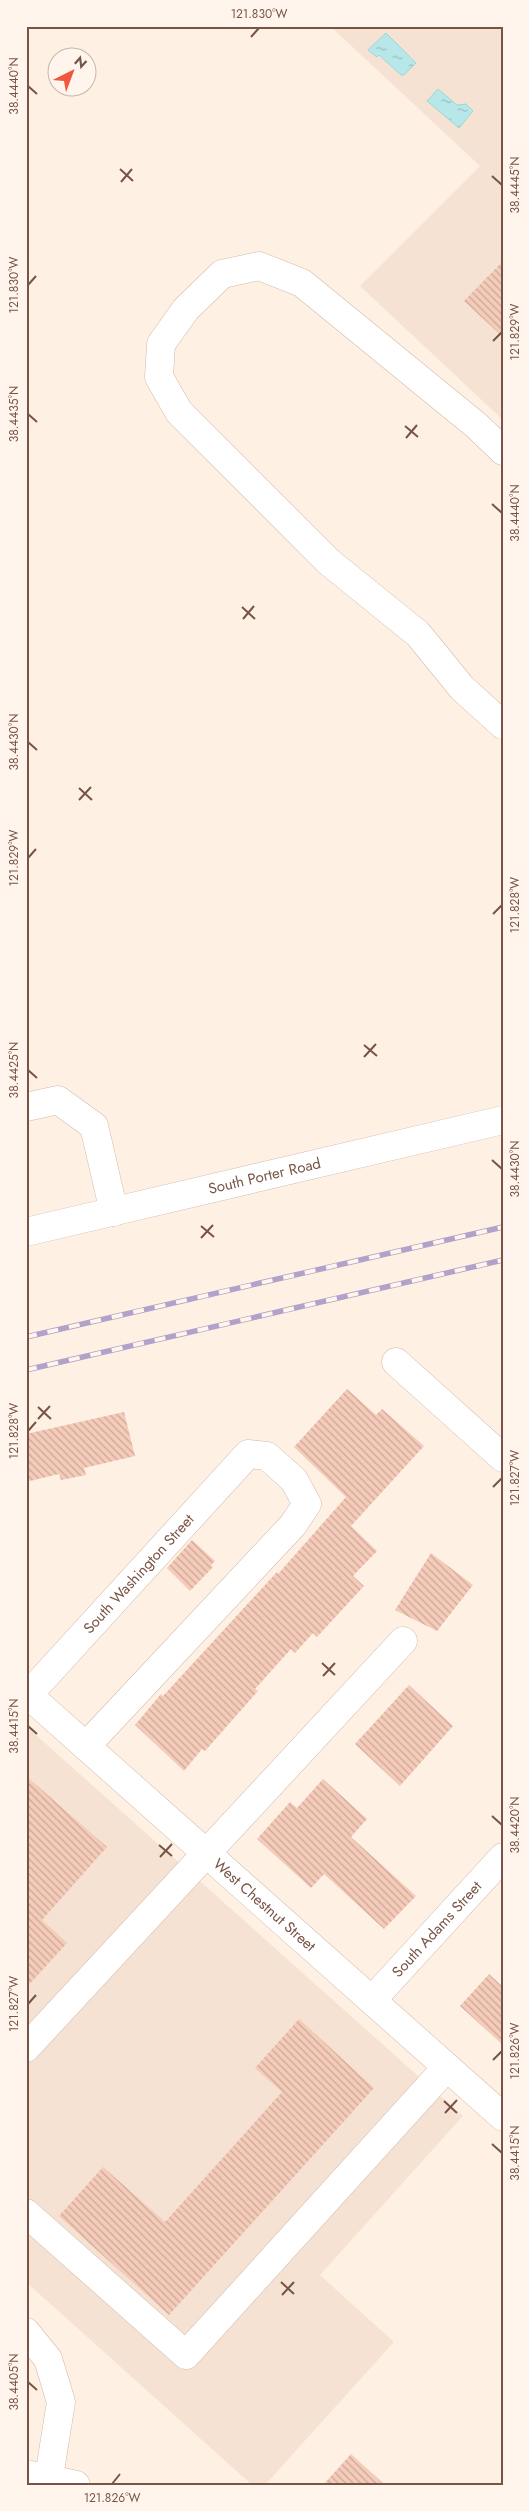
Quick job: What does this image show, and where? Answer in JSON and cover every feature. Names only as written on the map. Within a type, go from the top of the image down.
[{"type":"street","points":[[503,452],[477,426],[302,283],[259,266],[222,274],[186,309],[161,344],[159,377],[179,412],[330,562],[418,634],[462,688],[503,725]]},
{"type":"street","points":[[26,1107],[58,1100],[94,1126],[114,1212]]},
{"type":"street","name":"South Porter Road","points":[[26,1232],[503,1120]]},
{"type":"street","points":[[396,1362],[503,1458]]},
{"type":"street","name":"South Washington Street","points":[[27,1694],[248,1454],[267,1456],[294,1480],[307,1504],[293,1525],[86,1746]]},
{"type":"street","points":[[26,2048],[403,1641]]},
{"type":"street","name":"West Chestnut Street","points":[[27,1694],[503,2117]]},
{"type":"street","name":"South Adams Street","points":[[372,2000],[503,1857]]},
{"type":"street","points":[[26,2213],[186,2355],[447,2067]]},
{"type":"street","points":[[26,2332],[48,2359],[60,2402],[38,2475],[76,2485]]},
{"type":"shaded area","points":[[330,26],[503,26],[503,420],[360,286],[480,166]]},
{"type":"shaded area","points":[[26,1726],[463,2116],[320,2275],[394,2342],[265,2485],[252,2485],[26,2282]]},
{"type":"water","points":[[386,33],[416,63],[404,75],[401,75],[379,55],[377,57],[368,50]]},
{"type":"water","points":[[438,89],[457,105],[466,104],[473,111],[459,128],[427,101]]},
{"type":"building","points":[[503,261],[503,337],[464,301]]},
{"type":"building","points":[[347,1389],[376,1415],[382,1409],[424,1446],[351,1526],[377,1551],[353,1576],[364,1586],[317,1637],[313,1633],[295,1653],[291,1649],[255,1689],[258,1691],[205,1751],[202,1749],[184,1771],[135,1725],[161,1694],[163,1696],[277,1572],[278,1574],[346,1497],[294,1447]]},
{"type":"building","points":[[124,1412],[135,1456],[84,1468],[86,1475],[61,1480],[59,1474],[26,1482],[26,1434]]},
{"type":"building","points":[[192,1540],[215,1561],[211,1565],[213,1567],[190,1591],[167,1568]]},
{"type":"building","points":[[431,1553],[473,1585],[437,1631],[395,1610]]},
{"type":"building","points":[[409,1685],[453,1726],[400,1786],[355,1744]]},
{"type":"building","points":[[26,1776],[107,1847],[42,1920],[67,1943],[26,1988]]},
{"type":"building","points":[[323,1779],[367,1819],[351,1837],[416,1896],[384,1929],[324,1874],[311,1888],[257,1839],[290,1802],[297,1808]]},
{"type":"building","points":[[489,1974],[503,1987],[503,2045],[460,2006]]},
{"type":"building","points":[[299,2019],[374,2088],[169,2315],[59,2216],[103,2167],[165,2222],[282,2092],[255,2068]]},
{"type":"building","points":[[351,2454],[385,2485],[323,2485]]},
{"type":"railway","points":[[26,1337],[503,1227]]},
{"type":"railway","points":[[26,1370],[503,1260]]}]
